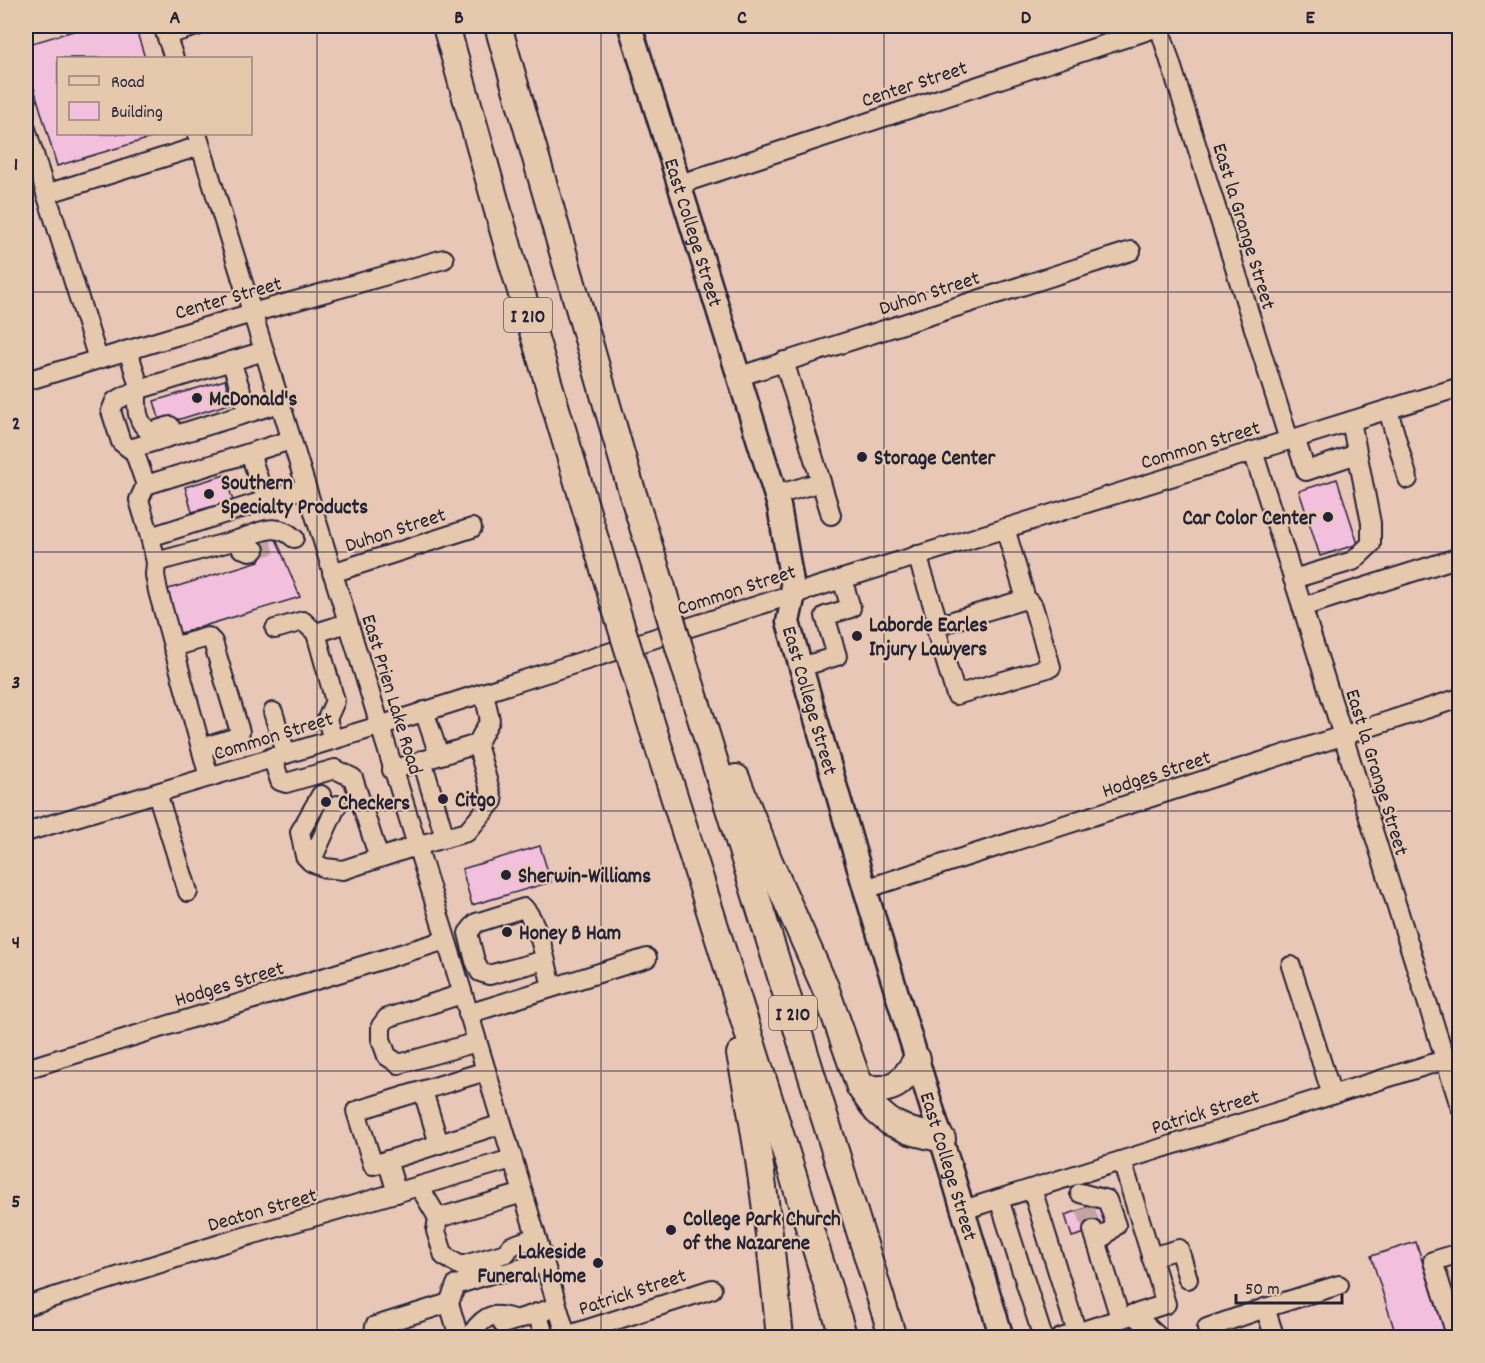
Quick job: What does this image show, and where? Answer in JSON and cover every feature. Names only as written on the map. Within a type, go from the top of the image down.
[{"type":"highway","name":"I 210","points":[[446,26],[515,272],[614,603],[844,1338]]},
{"type":"highway","name":"I 210","points":[[498,26],[628,478],[893,1338]]},
{"type":"highway","points":[[691,684],[716,726],[768,861],[825,987],[860,1087],[877,1112],[890,1122],[910,1131],[942,1139]]},
{"type":"highway","points":[[709,904],[752,1108],[764,1191],[780,1338]]},
{"type":"highway","points":[[860,1087],[877,1091],[895,1086],[907,1077],[917,1059]]},
{"type":"main road","name":"East College Street","points":[[630,26],[776,495],[794,594],[788,622],[865,890],[1002,1338]]},
{"type":"street","points":[[174,57],[165,30],[197,26]]},
{"type":"street","name":"Center Street","points":[[680,184],[1160,26]]},
{"type":"street","name":"East la Grange Street","points":[[1160,26],[1292,439],[1306,471],[1358,454]]},
{"type":"street","points":[[26,129],[32,174],[46,194],[98,359]]},
{"type":"street","points":[[46,194],[199,140]]},
{"type":"street","name":"East Prien Lake Road","points":[[199,140],[567,1337]]},
{"type":"street","name":"Duhon Street","points":[[740,376],[1131,250]]},
{"type":"street","name":"Center Street","points":[[26,381],[252,313],[444,259]]},
{"type":"street","points":[[128,350],[139,390],[138,416],[150,432],[227,410],[243,414]]},
{"type":"street","points":[[264,351],[139,390],[115,401],[111,411],[121,442],[130,449],[279,403]]},
{"type":"street","points":[[231,361],[243,414]]},
{"type":"street","points":[[784,362],[831,515]]},
{"type":"street","name":"Common Street","points":[[26,832],[379,726],[917,555],[1460,387]]},
{"type":"street","points":[[1388,410],[1408,478]]},
{"type":"street","points":[[1293,579],[1353,561],[1371,544],[1371,523],[1351,421]]},
{"type":"street","points":[[146,485],[291,440]]},
{"type":"street","points":[[133,448],[146,485],[139,500],[156,562],[155,575],[158,591],[209,777]]},
{"type":"street","name":"East la Grange Street","points":[[1253,451],[1344,737],[1452,1058],[1460,1106]]},
{"type":"street","points":[[250,453],[261,494],[280,537]]},
{"type":"street","points":[[776,495],[821,482]]},
{"type":"street","points":[[150,537],[261,494],[306,488]]},
{"type":"street","name":"Duhon Street","points":[[332,573],[472,528]]},
{"type":"street","points":[[917,555],[939,625],[937,633],[956,695],[1051,667],[1033,606],[1026,599],[1005,528]]},
{"type":"street","points":[[156,562],[237,540],[319,531]]},
{"type":"street","points":[[237,540],[242,548],[255,550]]},
{"type":"street","points":[[1302,607],[1460,557]]},
{"type":"street","points":[[801,667],[837,656],[825,616],[851,608],[842,579]]},
{"type":"street","points":[[939,625],[1026,599]]},
{"type":"street","points":[[275,629],[303,621],[316,633],[335,701],[327,719],[333,740]]},
{"type":"street","points":[[316,633],[347,623]]},
{"type":"street","points":[[173,647],[208,637],[213,642],[240,732],[237,737],[201,748]]},
{"type":"street","points":[[335,769],[300,832],[305,856],[311,862],[324,868],[343,870],[467,832],[493,801],[477,744],[490,720],[484,693]]},
{"type":"street","name":"Hodges Street","points":[[865,890],[1460,698]]},
{"type":"street","points":[[424,711],[445,838]]},
{"type":"street","points":[[273,712],[280,781],[286,783],[335,769],[353,778],[379,858]]},
{"type":"street","points":[[392,770],[477,744]]},
{"type":"street","points":[[311,862],[353,778]]},
{"type":"street","points":[[157,793],[188,892]]},
{"type":"street","points":[[545,960],[489,975],[480,972],[468,933],[476,922],[524,908],[532,916],[545,960],[552,987]]},
{"type":"street","name":"Hodges Street","points":[[26,1069],[446,940]]},
{"type":"street","points":[[468,1014],[647,958]]},
{"type":"street","points":[[455,968],[475,961]]},
{"type":"street","points":[[1291,966],[1332,1095]]},
{"type":"street","points":[[462,994],[387,1018],[381,1026],[381,1039],[387,1056],[399,1064],[477,1042]]},
{"type":"street","name":"Patrick Street","points":[[963,1210],[1032,1189],[1080,1192],[1122,1161],[1452,1058]]},
{"type":"street","points":[[428,1144],[373,1165],[356,1111],[486,1071]]},
{"type":"street","points":[[423,1091],[428,1144]]},
{"type":"street","points":[[380,1104],[370,1114],[368,1123],[374,1144],[379,1149],[387,1151],[428,1144],[502,1124]]},
{"type":"street","name":"Deaton Street","points":[[26,1306],[220,1244],[512,1159]]},
{"type":"street","points":[[387,1160],[397,1192]]},
{"type":"street","points":[[1032,1189],[1069,1335],[1166,1304],[1122,1161]]},
{"type":"street","points":[[418,1186],[438,1218],[436,1231],[444,1256],[461,1266],[506,1253],[511,1246],[536,1238]]},
{"type":"street","points":[[1080,1192],[1107,1200],[1116,1225],[1094,1237],[1126,1316],[1160,1338]]},
{"type":"street","points":[[438,1218],[523,1193]]},
{"type":"street","points":[[999,1199],[1043,1338]]},
{"type":"street","points":[[1151,1257],[1179,1249],[1188,1279]]},
{"type":"street","points":[[1458,1336],[1433,1261],[1460,1253]]},
{"type":"street","points":[[377,1338],[374,1332],[375,1326],[449,1302],[456,1285],[494,1273],[506,1273],[544,1262]]},
{"type":"street","points":[[1207,1328],[1339,1285]]},
{"type":"street","name":"Patrick Street","points":[[567,1337],[712,1289]]},
{"type":"street","points":[[449,1302],[483,1330],[557,1307]]},
{"type":"street","points":[[1265,1308],[1275,1338]]},
{"type":"street","points":[[537,1313],[545,1338]]},
{"type":"shaded area","points":[[811,26],[855,26],[855,27],[815,39]]},
{"type":"building","points":[[90,26],[135,26],[145,57],[57,57],[57,135],[161,135],[57,166],[26,61],[26,45]]},
{"type":"building","points":[[225,380],[232,403],[161,425],[154,401]]},
{"type":"building","name":"Southern Specialty Products","points":[[225,475],[233,501],[192,512],[185,487]]},
{"type":"building","name":"Car Color Center","points":[[1337,479],[1358,544],[1320,556],[1299,491]]},
{"type":"building","points":[[274,534],[300,597],[177,634],[162,591],[259,561],[252,542]]},
{"type":"building","name":"Sherwin-Williams","points":[[540,846],[551,882],[472,905],[462,869]]},
{"type":"building","points":[[1107,1201],[1114,1224],[1072,1237],[1065,1215]]},
{"type":"building","points":[[1416,1242],[1447,1338],[1397,1338],[1371,1256]]},
{"type":"building","points":[[505,1330],[507,1338],[477,1338]]},
{"type":"tunnel","points":[[255,550],[278,543]]},
{"type":"tunnel","points":[[1085,1208],[1093,1230]]},
{"type":"place","name":"McDonald's","points":[[197,398]]},
{"type":"place","name":"Storage Center","points":[[862,457]]},
{"type":"place","name":"Southern Specialty Products","points":[[209,494]]},
{"type":"place","name":"Car Color Center","points":[[1328,517]]},
{"type":"place","name":"Laborde Earles Injury Lawyers","points":[[857,636]]},
{"type":"place","name":"Citgo","points":[[443,799]]},
{"type":"place","name":"Checkers","points":[[326,802]]},
{"type":"place","name":"Sherwin-Williams","points":[[506,875]]},
{"type":"place","name":"Honey B Ham","points":[[507,932]]},
{"type":"place","name":"College Park Church of the Nazarene","points":[[671,1230]]},
{"type":"place","name":"Lakeside Funeral Home","points":[[598,1263]]}]
